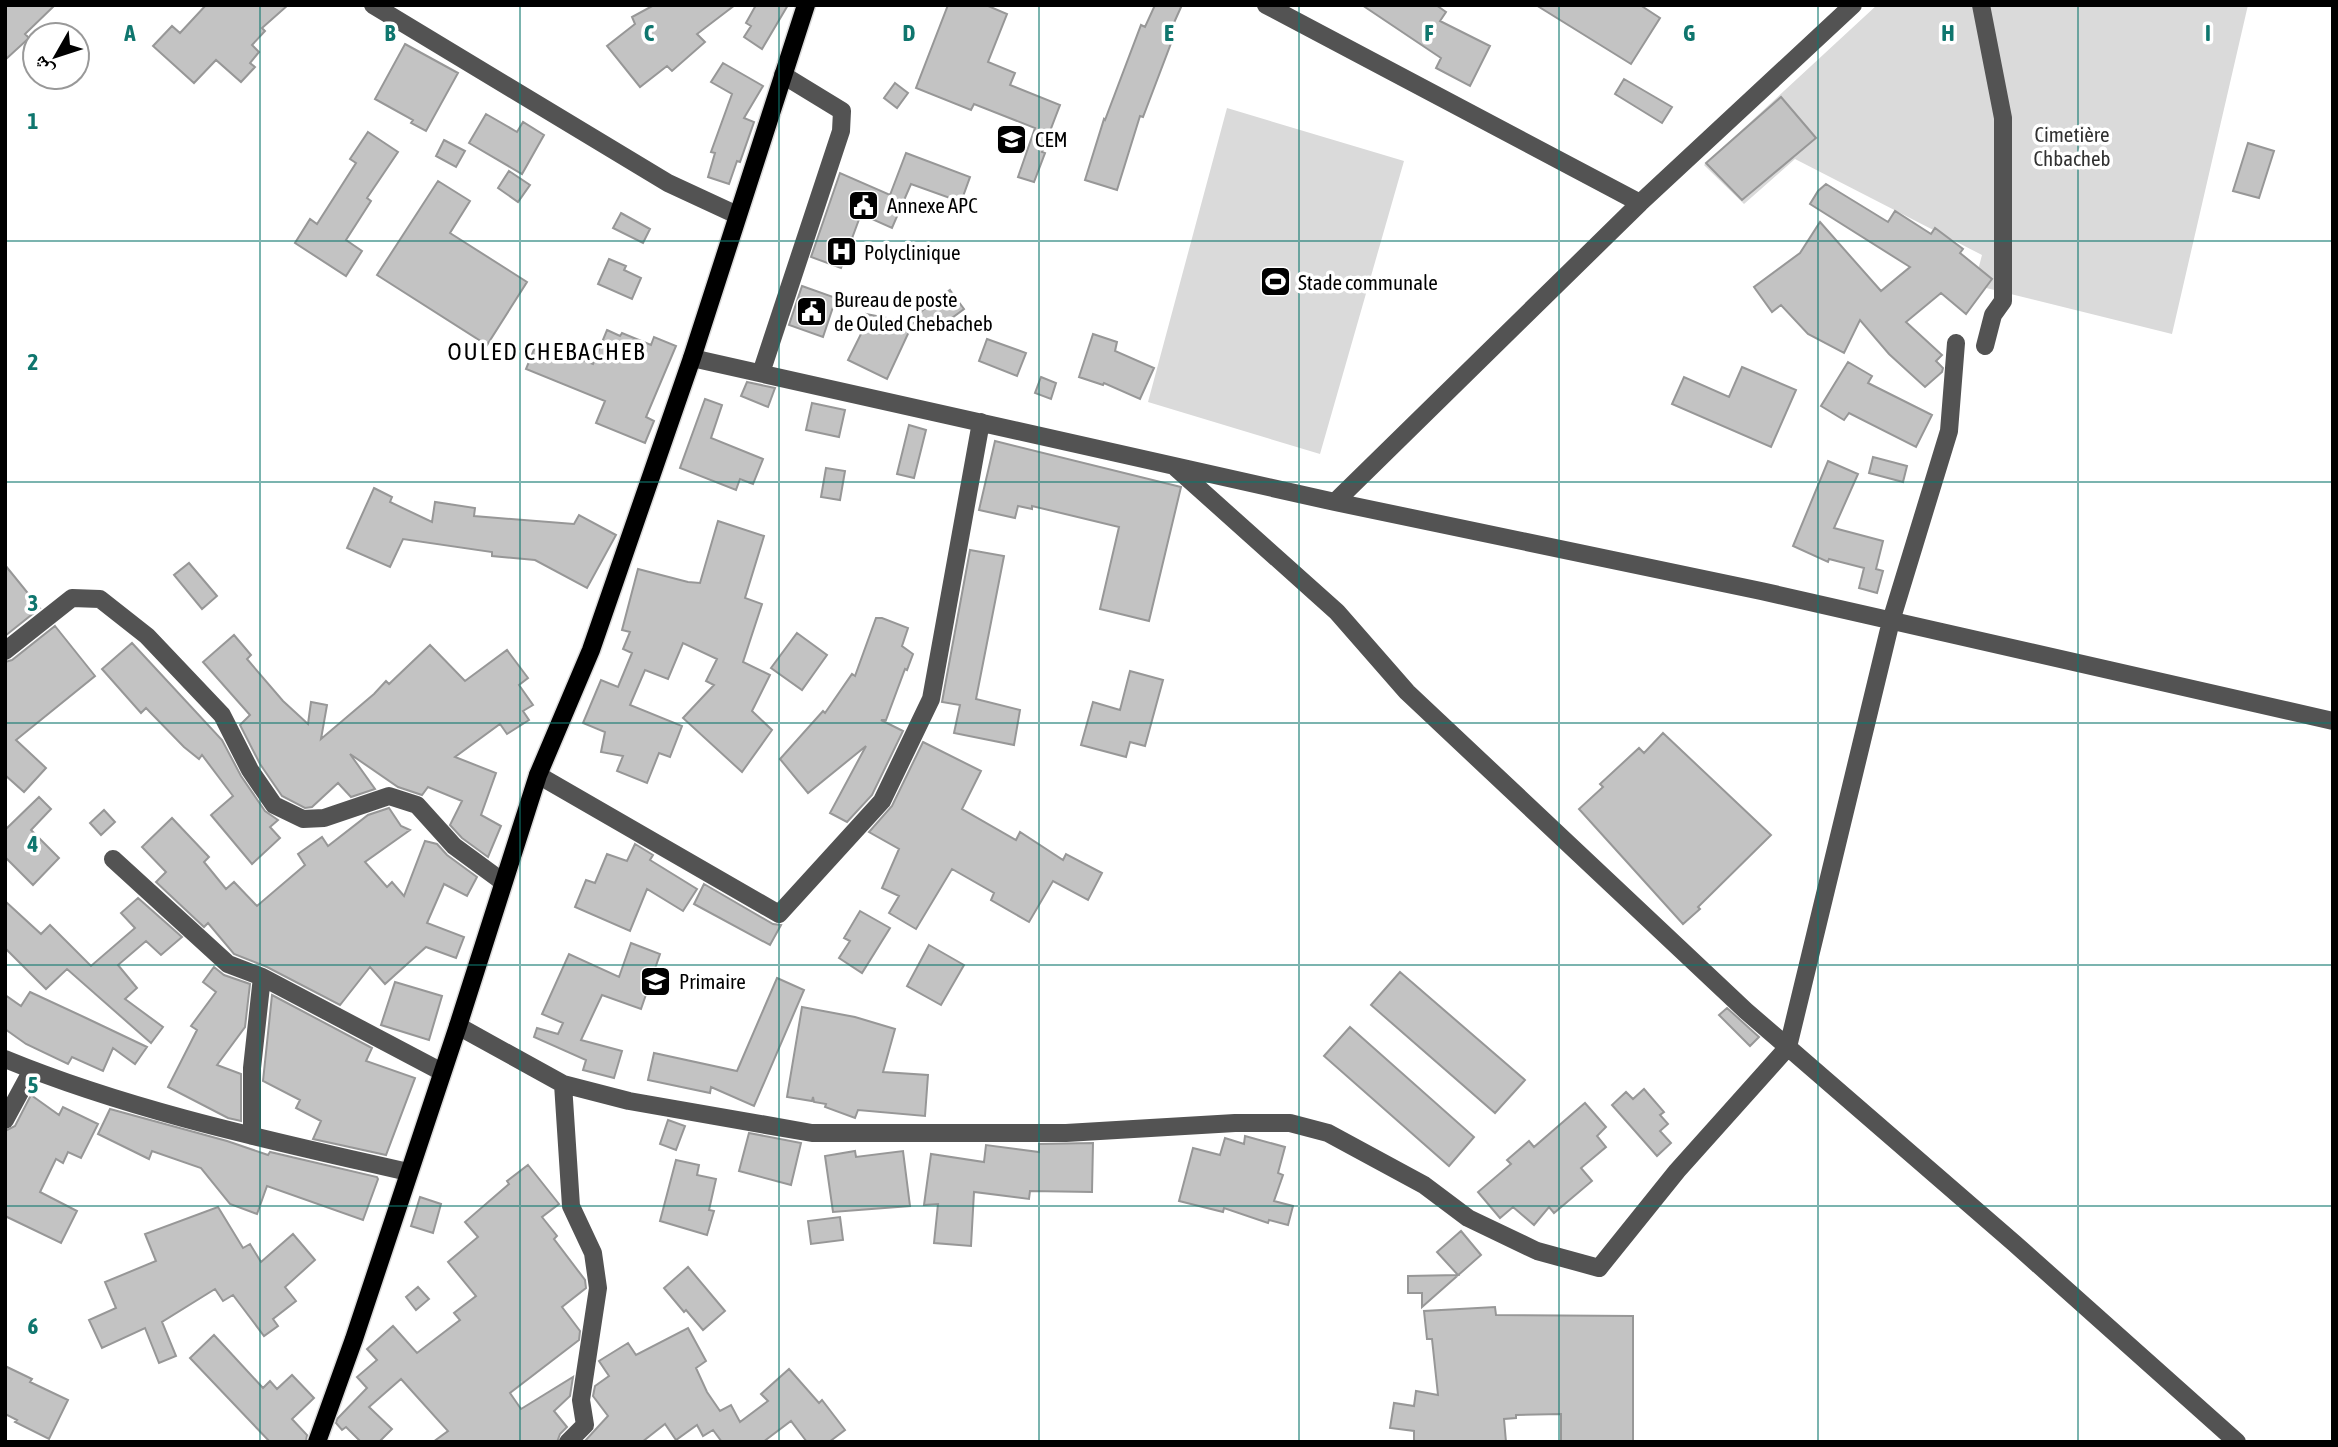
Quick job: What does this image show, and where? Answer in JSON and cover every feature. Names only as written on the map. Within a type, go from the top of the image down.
[{"type":"main road","points":[[317,1442],[458,1026],[538,775],[591,650],[692,358],[806,5]]},
{"type":"street","points":[[373,5],[668,183],[737,215]]},
{"type":"street","points":[[1266,5],[1640,203]]},
{"type":"street","points":[[1335,502],[1640,203],[1853,5]]},
{"type":"street","points":[[1981,5],[2003,118],[2003,301],[1993,314],[1985,346]]},
{"type":"street","points":[[761,373],[841,131],[842,111],[783,75]]},
{"type":"street","points":[[458,1026],[563,1084],[629,1101],[812,1133],[1066,1133],[1235,1122],[1290,1123],[1328,1133],[1424,1185],[1468,1218],[1537,1251],[1599,1268],[1677,1171],[1788,1047],[1891,621],[1949,431],[1956,343]]},
{"type":"street","points":[[692,358],[1335,502],[1891,621],[2333,721]]},
{"type":"street","points":[[538,775],[779,914],[882,801],[932,699],[981,422]]},
{"type":"street","points":[[1174,466],[1336,612],[1407,692],[1746,1011],[2014,1243],[2237,1442]]},
{"type":"street","points":[[5,650],[72,598],[100,599],[147,636],[222,715],[250,770],[274,805],[303,819],[324,818],[389,796],[417,804],[454,846],[502,882]]},
{"type":"street","points":[[113,859],[228,964],[262,977],[442,1072]]},
{"type":"street","points":[[252,1136],[252,1068],[262,977]]},
{"type":"street","points":[[5,1059],[91,1091],[252,1136],[408,1172]]},
{"type":"street","points":[[5,1120],[32,1070]]},
{"type":"street","points":[[563,1084],[571,1206],[593,1253],[598,1288],[581,1400],[585,1425],[568,1442]]},
{"type":"green space","name":"Cimetière Chbacheb","points":[[1877,5],[2248,5],[2172,334],[1974,285],[1982,255],[1795,159],[1744,204],[1704,165]]},
{"type":"green space","name":"Stade communale","points":[[1227,108],[1404,161],[1320,454],[1148,402]]},
{"type":"building","points":[[5,5],[55,5],[38,21],[21,21],[21,45],[5,60]]},
{"type":"building","points":[[206,5],[288,5],[262,28],[265,31],[252,45],[259,52],[250,63],[255,67],[241,82],[216,60],[194,83],[153,46],[172,26],[180,33]]},
{"type":"building","points":[[654,5],[735,5],[697,34],[705,42],[672,71],[667,66],[640,87],[607,46],[635,24],[632,17]]},
{"type":"building","points":[[756,5],[788,5],[762,49],[744,37],[751,26],[746,23]]},
{"type":"building","points":[[948,5],[986,5],[1007,14],[988,62],[1015,73],[1010,85],[1060,105],[1034,182],[1018,177],[1035,128],[974,104],[971,110],[916,88]]},
{"type":"building","points":[[1155,5],[1182,5],[1168,36],[1173,38],[1143,117],[1140,116],[1117,190],[1085,180],[1104,119],[1141,25],[1145,27]]},
{"type":"building","points":[[1362,5],[1436,5],[1446,12],[1440,21],[1490,46],[1470,86],[1436,68],[1441,58]]},
{"type":"building","points":[[1536,5],[1640,5],[1660,18],[1631,64]]},
{"type":"building","points":[[405,44],[458,73],[426,131],[411,123],[413,120],[375,99]]},
{"type":"building","points":[[723,63],[763,86],[744,118],[754,122],[729,184],[708,177],[715,153],[711,152],[732,94],[711,82]]},
{"type":"building","points":[[1624,79],[1672,107],[1662,123],[1615,94]]},
{"type":"building","points":[[895,83],[908,93],[897,108],[884,98]]},
{"type":"building","points":[[1781,97],[1816,138],[1742,200],[1706,163]]},
{"type":"building","points":[[486,114],[517,132],[523,122],[544,135],[522,174],[469,143]]},
{"type":"building","points":[[368,132],[398,152],[367,198],[371,201],[346,240],[362,251],[346,276],[295,243],[310,219],[317,224],[356,163],[350,159]]},
{"type":"building","points":[[444,140],[465,151],[456,167],[436,156]]},
{"type":"building","points":[[2248,143],[2274,151],[2259,198],[2233,191]]},
{"type":"building","points":[[906,153],[970,177],[961,202],[911,184],[892,228],[861,214],[841,268],[811,257],[840,173],[890,195]]},
{"type":"building","points":[[509,171],[530,185],[518,202],[498,188]]},
{"type":"building","points":[[438,181],[470,201],[450,233],[527,282],[487,345],[377,275]]},
{"type":"building","points":[[1826,184],[1888,222],[1895,211],[1931,234],[1935,228],[1963,249],[1960,253],[1992,279],[1966,314],[1941,293],[1906,322],[1942,355],[1936,361],[1943,368],[1942,372],[1925,387],[1889,354],[1860,320],[1844,353],[1808,334],[1781,305],[1772,312],[1754,287],[1800,253],[1820,222],[1881,291],[1910,267],[1810,204]]},
{"type":"building","points":[[621,213],[650,229],[643,243],[613,228]]},
{"type":"building","points":[[609,259],[626,266],[624,270],[641,278],[632,299],[598,284]]},
{"type":"building","name":"Bureau de poste de Ouled Chebacheb","points":[[802,286],[836,298],[823,337],[789,325]]},
{"type":"building","points":[[950,290],[964,309],[933,332],[919,313]]},
{"type":"building","points":[[866,314],[913,323],[887,379],[848,360],[863,330]]},
{"type":"building","points":[[607,330],[651,345],[654,337],[676,346],[646,417],[654,421],[645,443],[596,423],[605,401],[526,369],[537,342],[593,364]]},
{"type":"building","points":[[1093,334],[1117,342],[1115,351],[1154,368],[1140,399],[1104,383],[1103,385],[1079,377]]},
{"type":"building","points":[[987,339],[1026,353],[1017,376],[979,361]]},
{"type":"building","points":[[1848,362],[1872,376],[1868,383],[1932,415],[1916,447],[1849,413],[1844,420],[1821,406]]},
{"type":"building","points":[[1742,367],[1796,390],[1771,447],[1672,404],[1684,377],[1729,397]]},
{"type":"building","points":[[1041,377],[1056,383],[1051,399],[1035,393]]},
{"type":"building","points":[[747,382],[775,388],[768,407],[741,396]]},
{"type":"building","points":[[705,399],[722,405],[711,438],[763,459],[753,484],[740,479],[736,490],[680,468]]},
{"type":"building","points":[[812,403],[845,410],[839,437],[806,430]]},
{"type":"building","points":[[909,425],[926,430],[914,478],[897,474]]},
{"type":"building","points":[[995,441],[1181,487],[1149,621],[1100,609],[1119,527],[1032,506],[1032,509],[1018,506],[1015,518],[979,510]]},
{"type":"building","points":[[1873,457],[1907,466],[1903,482],[1869,473]]},
{"type":"building","points":[[1828,461],[1858,474],[1834,528],[1883,541],[1876,569],[1883,571],[1877,593],[1859,588],[1864,568],[1829,559],[1828,562],[1793,546]]},
{"type":"building","points":[[826,468],[845,471],[840,500],[821,497]]},
{"type":"building","points":[[374,488],[392,497],[390,502],[432,522],[435,502],[475,508],[474,516],[574,524],[579,515],[616,535],[587,588],[535,560],[492,556],[492,552],[403,539],[390,567],[347,548]]},
{"type":"building","points":[[718,521],[764,536],[745,598],[762,604],[743,662],[770,675],[752,711],[772,730],[742,772],[683,718],[714,685],[706,681],[717,659],[683,643],[668,679],[645,670],[630,705],[682,726],[670,757],[659,753],[647,783],[617,771],[623,756],[601,752],[605,732],[583,723],[601,680],[618,687],[632,653],[623,649],[630,632],[622,630],[638,569],[700,583]]},
{"type":"building","points":[[970,550],[1004,556],[976,699],[1020,710],[1014,745],[954,733],[960,705],[942,702]]},
{"type":"building","points":[[189,563],[217,596],[202,609],[174,575]]},
{"type":"building","points":[[5,565],[40,608],[5,636]]},
{"type":"building","points":[[876,618],[908,628],[902,646],[913,654],[886,720],[881,720],[903,731],[872,795],[847,822],[830,813],[866,746],[808,793],[780,759],[823,711],[825,713],[852,674],[855,676]]},
{"type":"building","points":[[55,626],[95,676],[16,740],[46,768],[24,792],[5,775],[5,662],[12,660]]},
{"type":"building","points":[[797,633],[827,655],[802,690],[771,668]]},
{"type":"building","points":[[234,635],[251,655],[247,659],[283,701],[308,724],[311,702],[327,705],[321,739],[386,681],[389,684],[430,645],[465,681],[507,650],[528,678],[519,685],[533,705],[523,711],[529,720],[507,734],[500,724],[455,757],[496,773],[481,815],[501,826],[488,857],[462,838],[450,825],[462,801],[428,787],[422,795],[398,787],[350,754],[375,789],[351,797],[338,783],[312,807],[305,808],[282,796],[260,764],[240,725],[250,715],[203,662]]},
{"type":"building","points":[[132,643],[222,740],[241,776],[265,811],[278,820],[270,827],[280,838],[252,864],[211,815],[233,796],[202,755],[199,759],[184,747],[146,708],[141,713],[102,669]]},
{"type":"building","points":[[1130,671],[1163,680],[1145,746],[1130,742],[1126,757],[1081,745],[1093,702],[1120,710]]},
{"type":"building","points":[[1663,733],[1771,835],[1683,924],[1579,809],[1603,787],[1600,784],[1639,748],[1644,753]]},
{"type":"building","points":[[923,742],[981,771],[962,809],[1016,840],[1020,832],[1063,860],[1066,854],[1102,873],[1088,900],[1053,881],[1029,922],[991,900],[994,893],[952,869],[916,929],[889,913],[899,896],[882,888],[899,849],[869,832],[892,806]]},
{"type":"building","points":[[39,797],[51,809],[31,830],[59,858],[33,885],[5,857],[5,830]]},
{"type":"building","points":[[389,808],[401,826],[410,830],[365,862],[387,887],[392,882],[404,896],[425,841],[437,844],[447,855],[477,877],[467,896],[444,884],[427,923],[464,937],[456,958],[426,947],[385,984],[370,967],[340,1005],[267,967],[234,954],[208,923],[204,927],[156,882],[166,872],[142,847],[172,818],[209,857],[204,862],[226,889],[234,882],[257,906],[305,865],[298,854],[322,837],[328,846],[368,815]]},
{"type":"building","points":[[104,810],[115,822],[101,835],[90,823]]},
{"type":"building","points":[[635,844],[653,855],[650,860],[697,889],[683,911],[647,889],[630,931],[575,907],[586,880],[595,883],[607,854],[627,861]]},
{"type":"building","points":[[704,884],[773,924],[781,925],[770,945],[694,904]]},
{"type":"building","points":[[138,898],[182,937],[161,955],[146,941],[118,965],[137,988],[125,999],[163,1027],[151,1043],[67,969],[46,989],[5,948],[5,901],[41,934],[50,925],[91,966],[135,928],[121,913]]},
{"type":"building","points":[[860,911],[890,928],[862,973],[839,958],[850,941],[844,938]]},
{"type":"building","points":[[631,943],[660,954],[641,1009],[602,995],[581,1040],[622,1051],[614,1078],[583,1070],[586,1060],[534,1037],[537,1028],[558,1034],[563,1023],[542,1014],[569,954],[619,977]]},
{"type":"building","points":[[929,945],[964,965],[941,1005],[907,986]]},
{"type":"building","points":[[214,967],[224,975],[250,984],[245,1027],[217,1065],[241,1074],[241,1121],[228,1118],[168,1087],[197,1030],[191,1026],[216,992],[203,982]]},
{"type":"building","points":[[1400,972],[1525,1080],[1495,1113],[1371,1005]]},
{"type":"building","points":[[777,978],[804,990],[754,1106],[711,1087],[710,1093],[648,1080],[654,1053],[737,1071]]},
{"type":"building","points":[[395,982],[442,996],[429,1040],[381,1025]]},
{"type":"building","points":[[30,992],[147,1047],[135,1064],[113,1048],[103,1071],[72,1057],[68,1064],[26,1044],[5,1029],[5,995],[21,1006]]},
{"type":"building","points":[[272,995],[372,1048],[366,1061],[415,1078],[386,1155],[313,1139],[321,1121],[296,1108],[300,1100],[263,1081]]},
{"type":"building","points":[[802,1007],[855,1017],[895,1029],[883,1072],[928,1075],[925,1116],[858,1110],[855,1118],[825,1107],[826,1104],[814,1102],[813,1097],[812,1101],[787,1097]]},
{"type":"building","points":[[1727,1008],[1759,1037],[1750,1046],[1719,1015]]},
{"type":"building","points":[[1350,1027],[1474,1137],[1449,1166],[1324,1056]]},
{"type":"building","points":[[1644,1089],[1664,1112],[1660,1115],[1668,1124],[1660,1131],[1671,1143],[1657,1156],[1612,1105],[1626,1092],[1633,1099]]},
{"type":"building","points":[[31,1095],[59,1115],[63,1107],[98,1124],[81,1158],[68,1152],[63,1163],[56,1159],[40,1192],[77,1211],[61,1243],[5,1216],[5,1131],[15,1126]]},
{"type":"building","points":[[1585,1103],[1606,1127],[1597,1136],[1606,1147],[1581,1168],[1592,1181],[1554,1213],[1549,1207],[1534,1225],[1513,1207],[1500,1218],[1478,1192],[1511,1164],[1507,1160],[1529,1141],[1534,1147]]},
{"type":"building","points":[[110,1109],[268,1155],[270,1152],[378,1179],[363,1220],[267,1186],[257,1214],[230,1204],[201,1168],[152,1151],[149,1159],[98,1134]]},
{"type":"building","points":[[668,1120],[685,1126],[676,1150],[660,1144]]},
{"type":"building","points":[[749,1133],[801,1143],[791,1185],[739,1171]]},
{"type":"building","points":[[1245,1136],[1285,1147],[1278,1173],[1283,1175],[1274,1201],[1293,1206],[1288,1225],[1269,1220],[1268,1223],[1224,1208],[1223,1212],[1179,1201],[1193,1148],[1220,1155],[1225,1138],[1244,1144]]},
{"type":"building","points":[[1093,1143],[1092,1192],[1030,1191],[1029,1199],[974,1192],[971,1246],[934,1243],[938,1204],[924,1205],[931,1154],[984,1162],[986,1145],[1039,1152],[1039,1144]]},
{"type":"building","points":[[855,1151],[856,1157],[903,1151],[910,1206],[833,1212],[825,1156]]},
{"type":"building","points":[[676,1160],[699,1165],[697,1175],[716,1179],[709,1210],[714,1211],[707,1235],[660,1221]]},
{"type":"building","points":[[528,1165],[559,1204],[542,1217],[557,1236],[554,1239],[585,1280],[586,1288],[562,1307],[580,1331],[579,1340],[510,1393],[521,1409],[573,1377],[570,1396],[554,1411],[567,1427],[557,1442],[433,1442],[448,1431],[401,1379],[369,1407],[392,1429],[379,1442],[361,1442],[346,1427],[342,1430],[336,1423],[337,1419],[367,1388],[357,1377],[377,1360],[367,1349],[393,1326],[417,1353],[460,1320],[454,1313],[476,1296],[448,1262],[478,1237],[465,1222],[509,1184],[507,1181]]},
{"type":"building","points":[[420,1197],[441,1204],[433,1233],[411,1226]]},
{"type":"building","points":[[218,1207],[243,1248],[250,1244],[261,1262],[293,1234],[315,1260],[285,1287],[296,1301],[273,1319],[278,1326],[264,1336],[233,1295],[223,1301],[215,1289],[162,1322],[176,1356],[159,1363],[145,1328],[102,1348],[89,1320],[116,1308],[105,1282],[156,1261],[145,1234]]},
{"type":"building","points":[[840,1217],[843,1240],[811,1244],[808,1221]]},
{"type":"building","points":[[1461,1231],[1481,1255],[1422,1307],[1422,1293],[1408,1293],[1408,1276],[1458,1275],[1437,1252]]},
{"type":"building","points":[[688,1267],[725,1311],[703,1330],[664,1288]]},
{"type":"building","points":[[418,1287],[429,1299],[416,1310],[406,1297]]},
{"type":"building","points":[[1495,1307],[1496,1315],[1633,1316],[1633,1442],[1561,1442],[1561,1414],[1516,1415],[1516,1418],[1504,1419],[1506,1442],[1414,1442],[1414,1431],[1390,1428],[1394,1403],[1414,1406],[1416,1391],[1438,1395],[1432,1339],[1427,1339],[1424,1311]]},
{"type":"building","points":[[688,1328],[706,1361],[696,1368],[720,1411],[731,1405],[740,1422],[768,1401],[761,1394],[789,1369],[819,1403],[822,1400],[845,1430],[829,1442],[807,1442],[791,1421],[763,1442],[722,1442],[713,1430],[703,1436],[697,1425],[676,1440],[665,1424],[642,1442],[584,1442],[608,1416],[593,1396],[595,1386],[609,1376],[599,1361],[628,1343],[636,1355]]},
{"type":"building","points":[[214,1335],[263,1388],[270,1381],[277,1389],[292,1375],[314,1398],[292,1419],[307,1435],[306,1442],[270,1442],[190,1358]]},
{"type":"building","points":[[5,1366],[32,1379],[30,1382],[68,1400],[49,1439],[5,1414]]},
{"type":"place","name":"CEM","points":[[1012,139]]},
{"type":"place","name":"Annexe APC","points":[[864,205]]},
{"type":"place","name":"Polyclinique","points":[[841,252]]},
{"type":"place","name":"Stade communale","points":[[1275,282]]},
{"type":"place","name":"Bureau de poste de Ouled Chebacheb","points":[[811,311]]},
{"type":"place","name":"Primaire","points":[[656,981]]},
{"type":"district","name":"OULED CHEBACHEB","points":[[547,351]]}]
